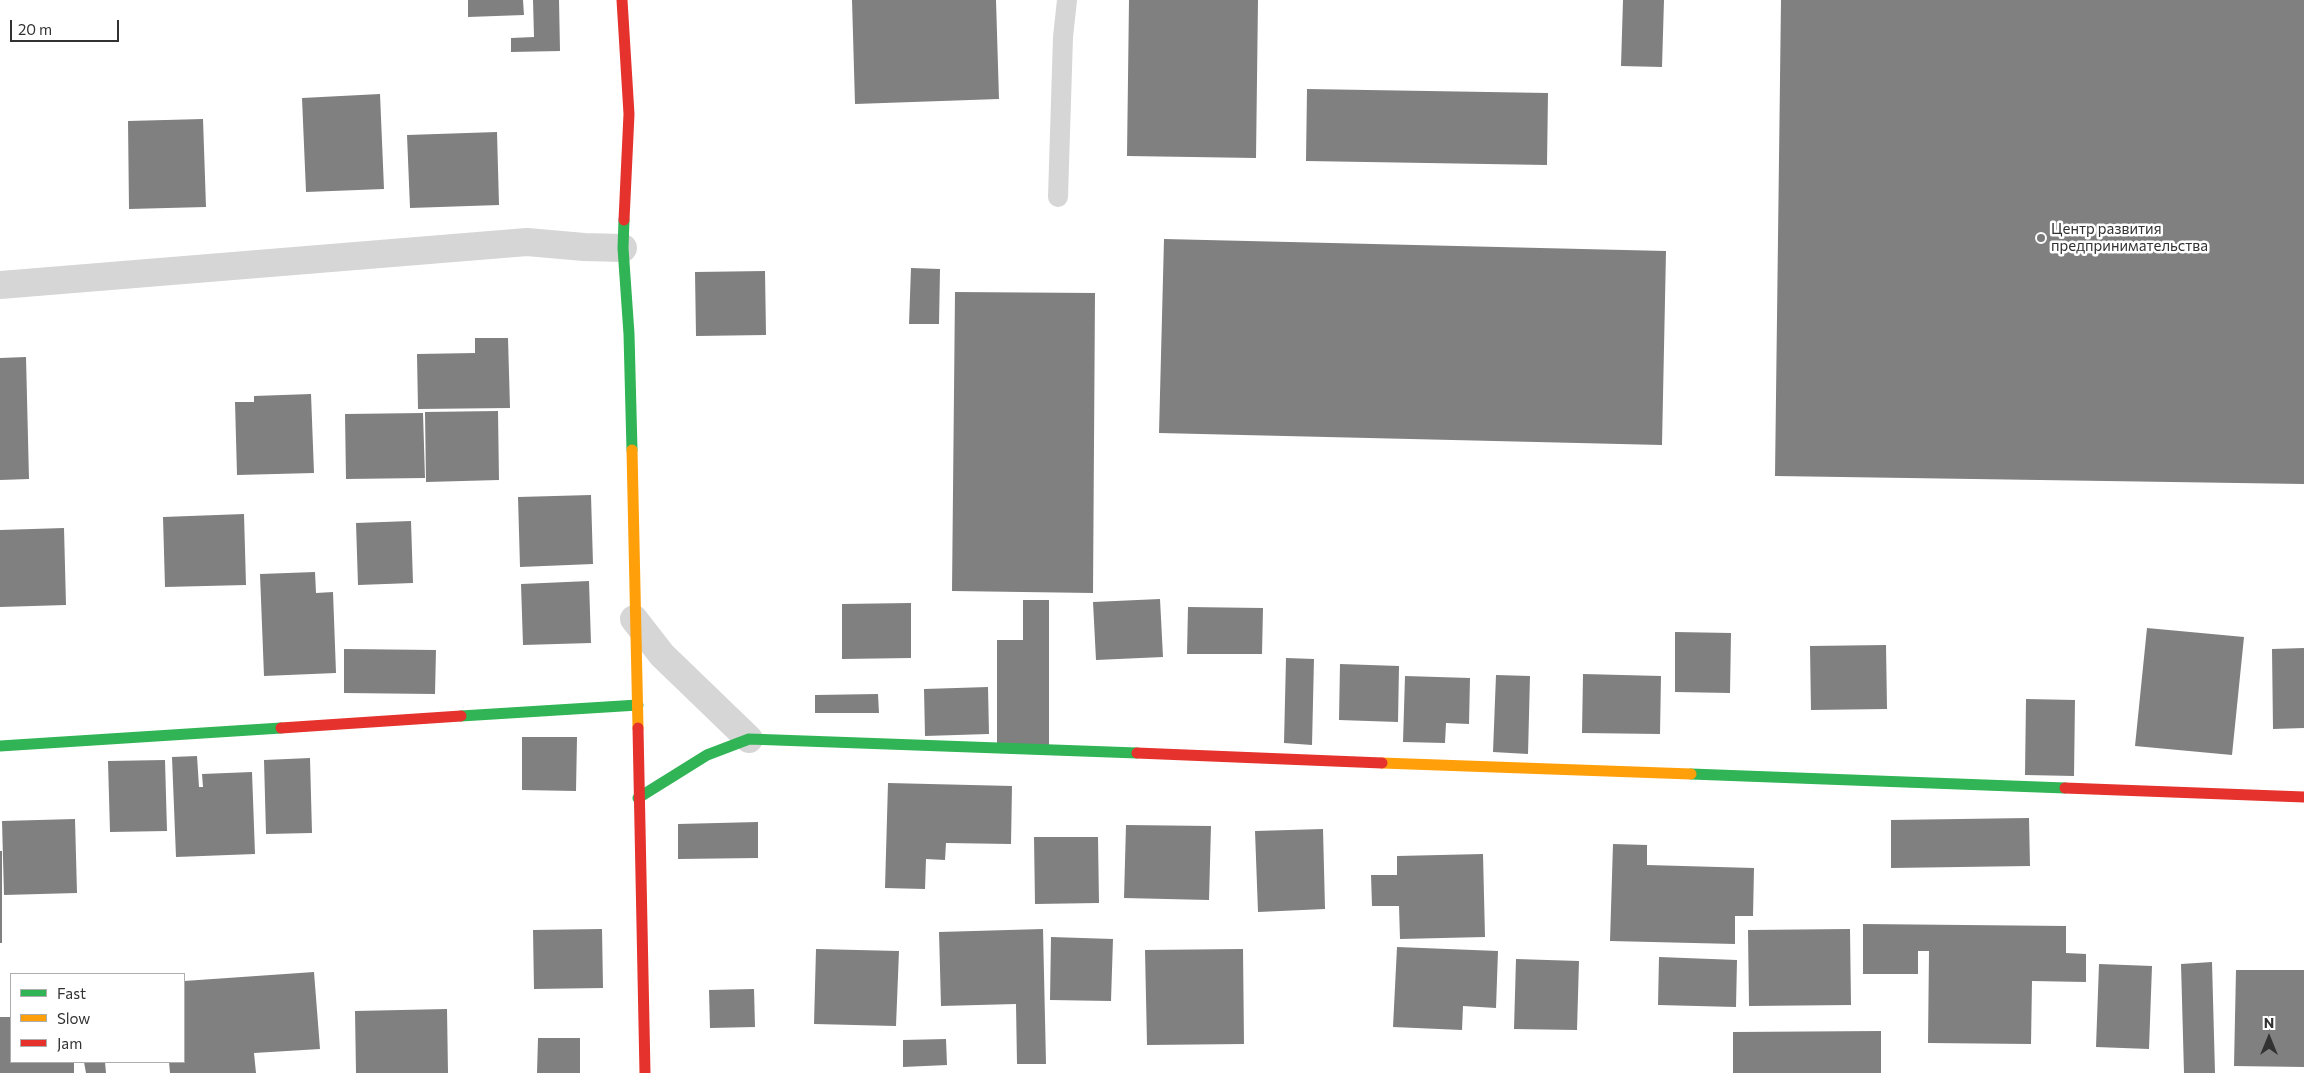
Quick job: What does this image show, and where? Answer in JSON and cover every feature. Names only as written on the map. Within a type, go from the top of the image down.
[{"type":"street","points":[[622,0],[629,114],[623,248],[629,334],[645,1073]]},
{"type":"street","points":[[0,285],[527,242],[623,248]]},
{"type":"street","points":[[634,619],[662,655],[697,691],[749,739]]},
{"type":"street","points":[[0,746],[638,705]]},
{"type":"street","points":[[638,798],[708,756],[749,739],[2304,797]]},
{"type":"lane","points":[[1058,197],[1063,37],[1067,0]]},
{"type":"building","points":[[468,0],[523,0],[524,15],[468,17]]},
{"type":"building","points":[[533,0],[559,0],[560,51],[511,52],[511,38],[534,37]]},
{"type":"building","points":[[852,0],[996,0],[999,99],[855,104]]},
{"type":"building","points":[[1129,0],[1258,0],[1256,158],[1127,156]]},
{"type":"building","points":[[1623,0],[1664,0],[1662,67],[1621,66]]},
{"type":"building","name":"Центр развития предпринимательства","points":[[1781,0],[2304,0],[2304,484],[1775,476]]},
{"type":"building","points":[[1307,89],[1548,93],[1547,165],[1306,161]]},
{"type":"building","points":[[380,94],[384,189],[306,192],[302,98]]},
{"type":"building","points":[[203,119],[206,207],[129,209],[128,121]]},
{"type":"building","points":[[497,132],[499,205],[410,208],[407,135]]},
{"type":"building","points":[[1164,239],[1666,251],[1662,445],[1159,433]]},
{"type":"building","points":[[911,268],[940,269],[939,324],[909,324]]},
{"type":"building","points":[[765,271],[766,335],[696,336],[695,272]]},
{"type":"building","points":[[955,292],[1095,293],[1093,593],[952,591]]},
{"type":"building","points":[[475,338],[508,338],[510,408],[418,409],[417,354],[475,353]]},
{"type":"building","points":[[26,357],[29,479],[0,480],[0,358]]},
{"type":"building","points":[[311,394],[314,473],[237,475],[235,402],[254,402],[254,396]]},
{"type":"building","points":[[498,411],[499,480],[426,482],[425,412]]},
{"type":"building","points":[[423,413],[425,478],[346,479],[345,414]]},
{"type":"building","points":[[591,495],[593,564],[520,567],[518,497]]},
{"type":"building","points":[[244,514],[246,585],[165,587],[163,517]]},
{"type":"building","points":[[411,521],[413,583],[358,585],[356,523]]},
{"type":"building","points":[[64,528],[66,605],[0,607],[0,530]]},
{"type":"building","points":[[315,572],[316,593],[333,592],[336,673],[264,676],[260,574]]},
{"type":"building","points":[[589,581],[591,643],[523,645],[521,584]]},
{"type":"building","points":[[1160,599],[1163,657],[1096,660],[1093,602]]},
{"type":"building","points":[[1023,600],[1049,600],[1049,747],[997,746],[997,640],[1023,640]]},
{"type":"building","points":[[911,603],[911,658],[842,659],[842,604]]},
{"type":"building","points":[[1188,607],[1263,608],[1262,654],[1187,654]]},
{"type":"building","points":[[2147,628],[2244,637],[2232,755],[2135,746]]},
{"type":"building","points":[[1675,632],[1731,633],[1730,693],[1675,692]]},
{"type":"building","points":[[1886,645],[1887,709],[1811,710],[1810,646]]},
{"type":"building","points":[[2304,648],[2304,728],[2273,729],[2272,649]]},
{"type":"building","points":[[344,649],[436,650],[435,694],[344,693]]},
{"type":"building","points":[[1286,658],[1314,659],[1312,745],[1284,743]]},
{"type":"building","points":[[1340,664],[1399,666],[1398,722],[1339,720]]},
{"type":"building","points":[[1583,674],[1661,676],[1660,734],[1582,733]]},
{"type":"building","points":[[1496,675],[1530,676],[1528,754],[1493,752]]},
{"type":"building","points":[[1405,676],[1470,678],[1469,724],[1446,723],[1445,743],[1403,742]]},
{"type":"building","points":[[988,687],[989,734],[925,736],[924,689]]},
{"type":"building","points":[[878,694],[879,713],[815,713],[815,695]]},
{"type":"building","points":[[2026,699],[2075,700],[2074,776],[2025,775]]},
{"type":"building","points":[[522,737],[577,737],[576,791],[522,790]]},
{"type":"building","points":[[197,756],[199,787],[203,787],[202,774],[252,772],[255,854],[176,857],[172,757]]},
{"type":"building","points":[[310,758],[312,833],[266,834],[264,760]]},
{"type":"building","points":[[165,760],[167,831],[110,832],[108,761]]},
{"type":"building","points":[[888,783],[1012,786],[1011,844],[946,843],[945,860],[926,859],[925,889],[885,888]]},
{"type":"building","points":[[2029,818],[2030,866],[1891,868],[1891,820]]},
{"type":"building","points":[[75,819],[77,893],[4,895],[2,821]]},
{"type":"building","points":[[758,822],[758,858],[678,859],[678,824]]},
{"type":"building","points":[[1126,825],[1211,826],[1209,900],[1124,898]]},
{"type":"building","points":[[1323,829],[1325,909],[1258,912],[1255,831]]},
{"type":"building","points":[[1034,837],[1098,837],[1099,903],[1035,904]]},
{"type":"building","points":[[1613,844],[1647,845],[1647,865],[1754,868],[1753,916],[1735,916],[1735,944],[1610,941]]},
{"type":"building","points":[[0,851],[2,851],[2,943],[0,943]]},
{"type":"building","points":[[1483,854],[1485,937],[1400,939],[1399,906],[1372,906],[1371,875],[1397,875],[1397,856]]},
{"type":"building","points":[[1863,924],[2066,926],[2066,953],[2086,954],[2086,982],[2032,981],[2031,1044],[1928,1043],[1929,951],[1918,951],[1918,974],[1863,974]]},
{"type":"building","points":[[602,929],[603,988],[534,989],[533,930]]},
{"type":"building","points":[[1043,929],[1046,1064],[1017,1064],[1016,1004],[941,1006],[939,932]]},
{"type":"building","points":[[1850,929],[1851,1005],[1749,1006],[1748,930]]},
{"type":"building","points":[[1051,937],[1113,939],[1111,1001],[1050,1000]]},
{"type":"building","points":[[1397,947],[1498,951],[1496,1008],[1463,1006],[1462,1030],[1393,1027]]},
{"type":"building","points":[[816,949],[899,951],[896,1026],[814,1024]]},
{"type":"building","points":[[1243,949],[1244,1044],[1147,1045],[1145,950]]},
{"type":"building","points":[[1659,957],[1737,960],[1736,1007],[1658,1005]]},
{"type":"building","points":[[1516,959],[1579,961],[1577,1030],[1514,1029]]},
{"type":"building","points":[[2212,962],[2215,1073],[2184,1073],[2181,964]]},
{"type":"building","points":[[2099,964],[2152,966],[2149,1049],[2096,1047]]},
{"type":"building","points":[[2236,970],[2304,970],[2304,1067],[2234,1066]]},
{"type":"building","points":[[314,972],[320,1049],[254,1053],[256,1073],[170,1073],[169,1063],[185,1063],[185,981]]},
{"type":"building","points":[[754,989],[755,1027],[710,1028],[709,990]]},
{"type":"building","points":[[447,1009],[448,1073],[356,1073],[355,1011]]},
{"type":"building","points":[[0,1017],[10,1017],[10,1063],[74,1063],[74,1073],[0,1073]]},
{"type":"building","points":[[1881,1031],[1881,1073],[1733,1073],[1733,1032]]},
{"type":"building","points":[[538,1038],[580,1038],[580,1073],[537,1073]]},
{"type":"building","points":[[946,1039],[947,1065],[903,1067],[903,1040]]},
{"type":"building","points":[[84,1063],[105,1063],[106,1073],[86,1073]]},
{"type":"traffic: fast","points":[[624,220],[623,248],[629,334],[632,450]]},
{"type":"traffic: fast","points":[[461,716],[638,705]]},
{"type":"traffic: fast","points":[[0,746],[281,728]]},
{"type":"traffic: fast","points":[[638,798],[707,755],[749,739],[1137,753]]},
{"type":"traffic: fast","points":[[1691,774],[2065,788]]},
{"type":"traffic: slow","points":[[632,450],[638,728]]},
{"type":"traffic: slow","points":[[1382,763],[1691,774]]},
{"type":"traffic: jam","points":[[622,0],[629,114],[624,220]]},
{"type":"traffic: jam","points":[[281,728],[461,716]]},
{"type":"traffic: jam","points":[[638,728],[645,1073]]},
{"type":"traffic: jam","points":[[1137,753],[1382,763]]},
{"type":"traffic: jam","points":[[2065,788],[2304,797]]},
{"type":"place","name":"Центр развития предпринимательства","points":[[2041,238]]}]
